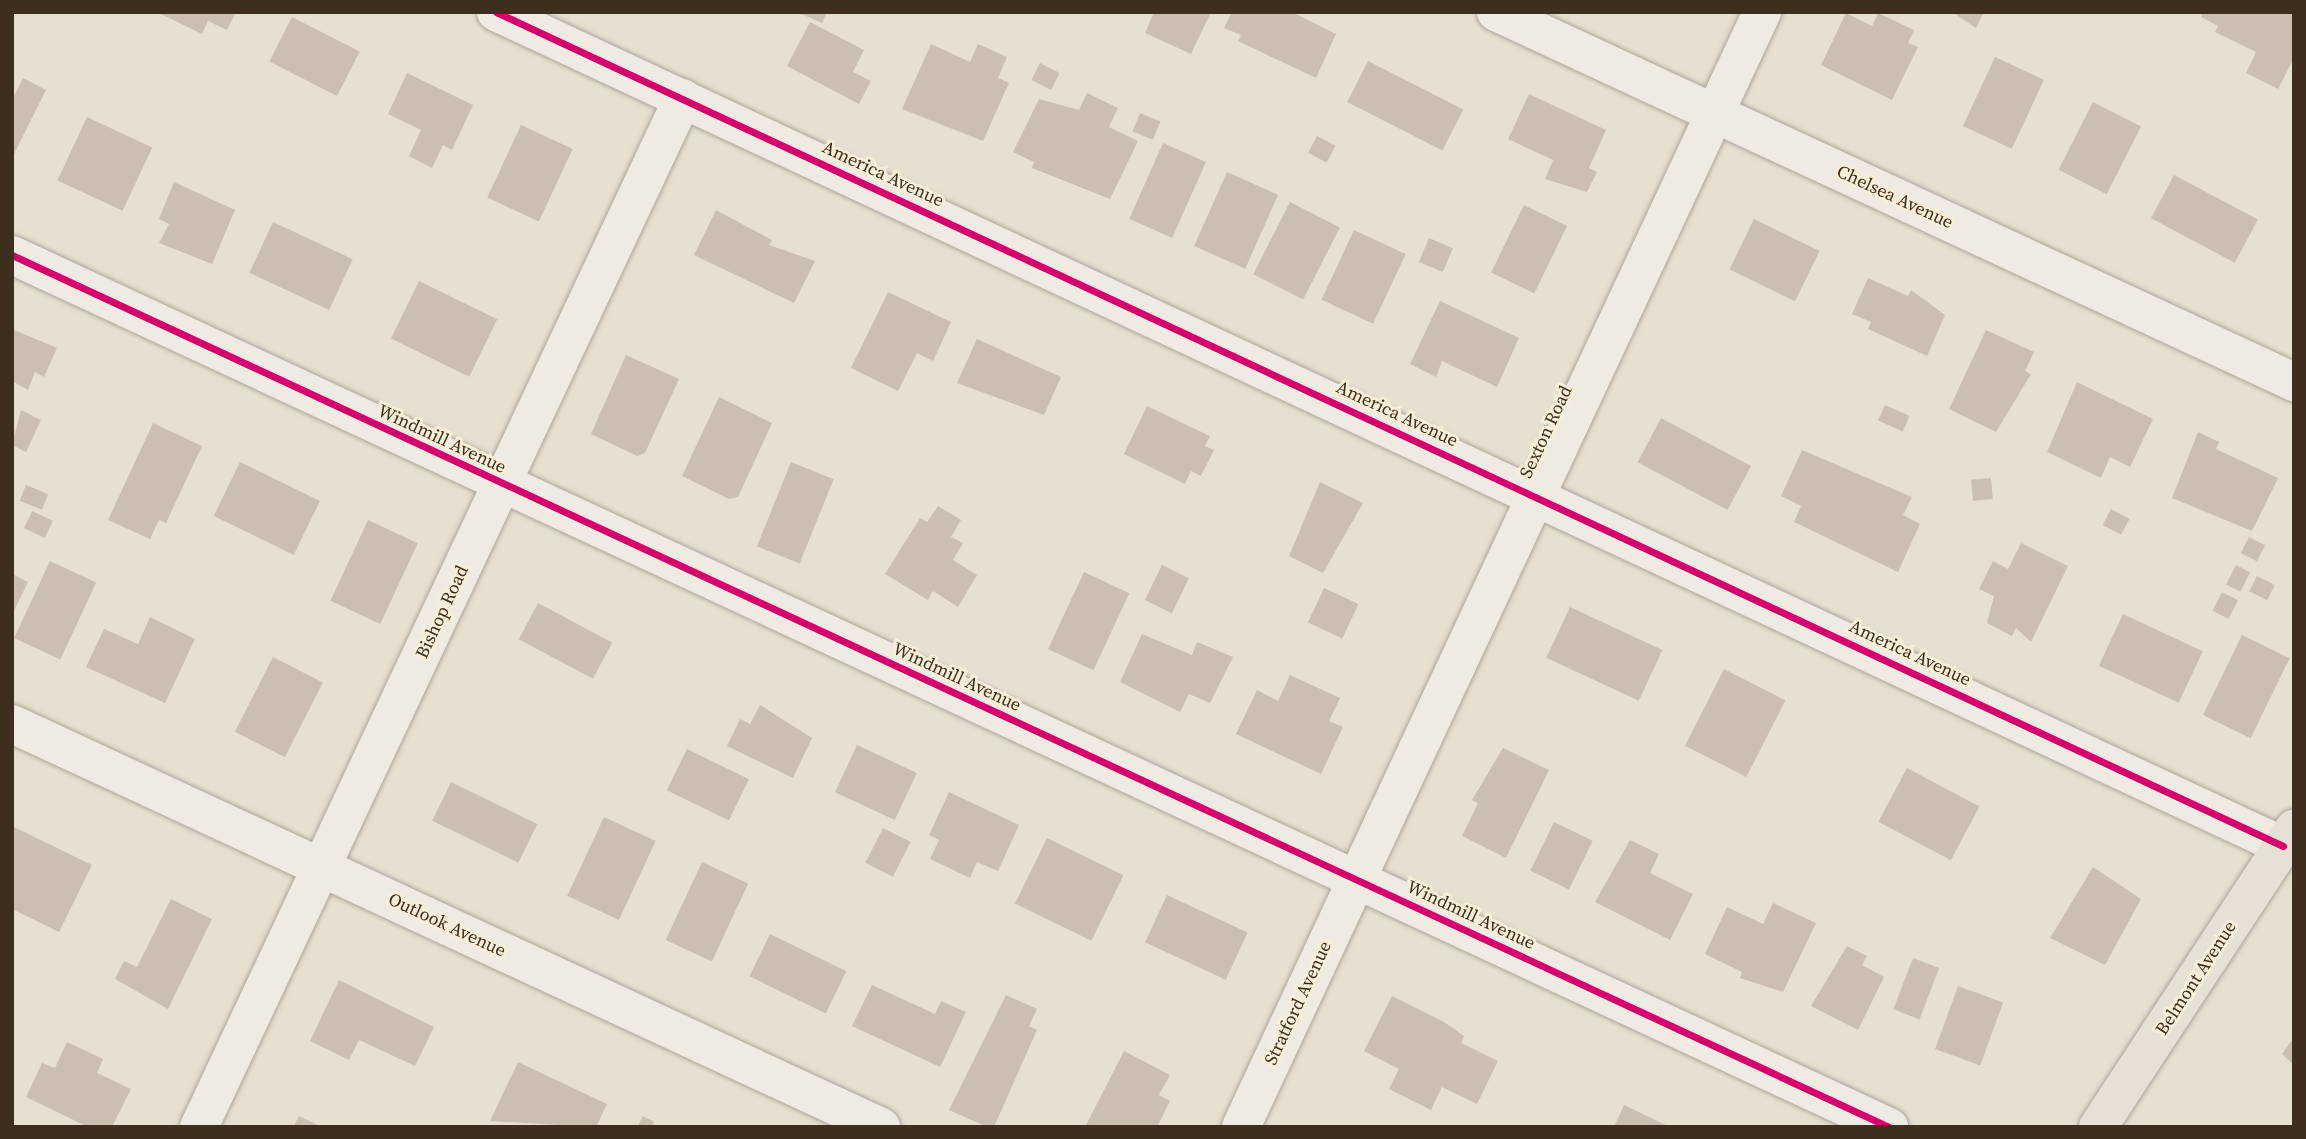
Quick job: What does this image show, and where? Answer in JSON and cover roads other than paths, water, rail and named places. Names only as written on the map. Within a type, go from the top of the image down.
[{"type":"main road","name":"Belmont Avenue","points":[[2098,1127],[2288,838]]},
{"type":"street","name":"America Avenue","points":[[496,12],[1534,495],[2288,838]]},
{"type":"street","name":"Chelsea Avenue","points":[[1496,12],[2294,382]]},
{"type":"street","points":[[1714,114],[1762,12]]},
{"type":"street","name":"Bishop Road","points":[[200,1127],[683,98]]},
{"type":"street","name":"Sexton Road","points":[[1356,879],[1714,114]]},
{"type":"street","name":"Windmill Avenue","points":[[12,255],[1889,1127]]},
{"type":"street","name":"Outlook Avenue","points":[[12,724],[881,1127]]},
{"type":"street","name":"Stratford Avenue","points":[[1241,1127],[1356,879]]}]
